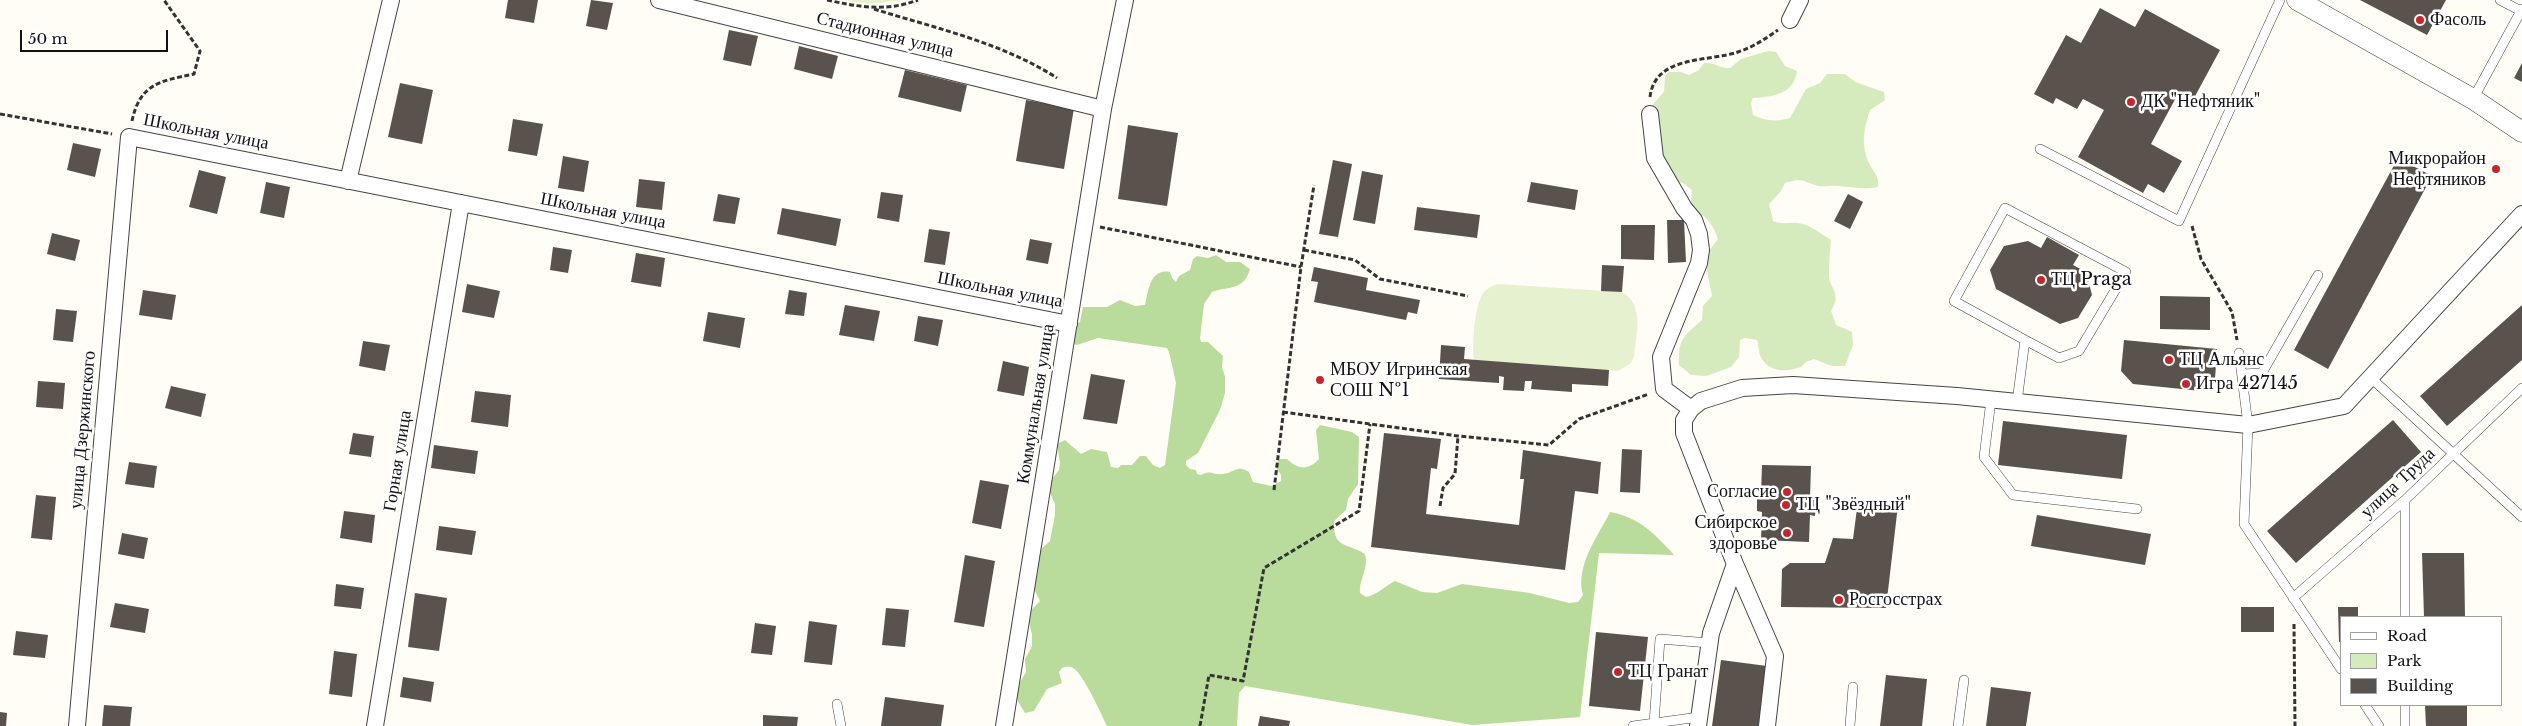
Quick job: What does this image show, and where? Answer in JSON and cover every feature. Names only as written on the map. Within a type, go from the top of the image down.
[{"type":"street","points":[[348,181],[391,0]]},
{"type":"street","name":"Стадионная улица","points":[[659,0],[1103,109]]},
{"type":"street","name":"Коммунальная улица","points":[[1004,726],[1103,109],[1125,0]]},
{"type":"street","points":[[1790,20],[1800,0]]},
{"type":"street","points":[[2297,0],[2473,99],[2522,132]]},
{"type":"street","points":[[1650,114],[1655,158],[1684,208],[1694,220],[1699,234],[1701,250],[1699,263],[1661,356],[1664,389],[1691,409]]},
{"type":"street","name":"Школьная улица","points":[[129,137],[1069,324]]},
{"type":"street","name":"улица Дзержинского","points":[[77,726],[129,137]]},
{"type":"street","name":"Горная улица","points":[[375,726],[461,203]]},
{"type":"street","points":[[1768,726],[1775,656],[1735,564],[1684,433],[1684,420],[1691,409],[1701,401],[1742,388],[1793,385],[2017,402],[2248,425],[2344,406],[2522,214]]},
{"type":"street","points":[[1699,721],[1709,643],[1735,564]]},
{"type":"lane","points":[[2040,149],[2179,221],[2280,0]]},
{"type":"lane","points":[[2473,99],[2521,10],[2500,0]]},
{"type":"lane","points":[[2005,208],[2126,272],[2079,351],[2059,358],[2025,340],[1954,301],[2005,208]]},
{"type":"lane","points":[[2242,374],[2262,373],[2318,275]]},
{"type":"lane","points":[[2017,402],[2025,340]]},
{"type":"lane","points":[[2239,353],[2248,425],[2244,524],[2340,668]]},
{"type":"lane","points":[[2370,377],[2522,517]]},
{"type":"lane","name":"улица Труда","points":[[2293,598],[2404,500],[2522,388]]},
{"type":"lane","points":[[1991,400],[1984,457],[2013,495],[2137,509]]},
{"type":"lane","points":[[2404,500],[2405,616]]},
{"type":"lane","points":[[1654,723],[1660,639],[1709,643]]},
{"type":"lane","points":[[1958,726],[1964,680]]},
{"type":"lane","points":[[1850,726],[1853,687]]},
{"type":"lane","points":[[837,704],[841,726]]},
{"type":"lane","points":[[2366,706],[2379,726]]},
{"type":"lane","points":[[2405,706],[2405,726]]},
{"type":"lane","points":[[1633,726],[1699,721]]},
{"type":"path","points":[[0,114],[129,137],[136,104],[157,82],[194,74],[200,51],[164,0]]},
{"type":"path","points":[[827,0],[874,9],[996,48],[1035,64],[1065,84]]},
{"type":"path","points":[[874,9],[891,8],[918,0]]},
{"type":"path","points":[[1650,114],[1650,95],[1660,74],[1676,64],[1736,53],[1758,44],[1790,20]]},
{"type":"path","points":[[1274,490],[1301,267],[1314,185]]},
{"type":"path","points":[[2182,214],[2192,225],[2201,259],[2232,312],[2239,353]]},
{"type":"path","points":[[1085,225],[1113,228],[1301,267]]},
{"type":"path","points":[[1304,250],[1354,260],[1380,279],[1468,296]]},
{"type":"path","points":[[1283,412],[1458,436],[1549,445],[1579,419],[1664,389]]},
{"type":"path","points":[[1200,726],[1209,675],[1243,681],[1264,568],[1359,511],[1370,424]]},
{"type":"path","points":[[1440,506],[1443,488],[1455,474],[1458,436]]},
{"type":"path","points":[[2293,598],[2294,726]]},
{"type":"green space","points":[[844,0],[901,0],[871,4]]},
{"type":"green space","points":[[1768,51],[1776,52],[1785,66],[1797,71],[1792,85],[1781,93],[1768,97],[1753,98],[1751,103],[1753,115],[1758,117],[1767,120],[1790,118],[1806,89],[1820,83],[1827,74],[1845,74],[1855,82],[1884,92],[1885,100],[1870,110],[1864,137],[1865,151],[1877,178],[1878,187],[1821,186],[1796,180],[1785,183],[1781,191],[1769,204],[1773,221],[1806,225],[1831,240],[1829,278],[1836,299],[1831,311],[1836,325],[1852,332],[1853,345],[1845,366],[1832,366],[1814,359],[1806,362],[1801,367],[1778,370],[1763,361],[1757,340],[1745,338],[1740,340],[1739,357],[1731,367],[1706,376],[1691,375],[1679,365],[1681,343],[1683,338],[1702,320],[1703,306],[1712,296],[1707,271],[1708,252],[1718,239],[1709,222],[1694,210],[1691,201],[1692,190],[1683,183],[1666,177],[1653,125],[1653,104],[1664,92],[1665,76],[1669,72],[1681,72],[1689,75],[1699,70],[1704,63],[1730,68],[1741,59]]},
{"type":"green space","points":[[1216,255],[1226,262],[1240,262],[1250,269],[1244,281],[1235,286],[1212,292],[1204,304],[1200,338],[1201,342],[1208,342],[1223,356],[1222,367],[1225,377],[1225,393],[1220,410],[1198,453],[1186,461],[1186,465],[1201,475],[1208,473],[1223,474],[1241,469],[1249,472],[1253,482],[1271,486],[1281,481],[1281,475],[1275,466],[1280,459],[1287,459],[1299,467],[1307,467],[1319,459],[1316,430],[1320,425],[1352,432],[1359,437],[1358,484],[1348,499],[1346,510],[1334,521],[1334,530],[1338,541],[1365,554],[1366,564],[1360,593],[1366,597],[1395,581],[1422,592],[1437,593],[1462,584],[1530,593],[1569,603],[1578,602],[1583,595],[1581,584],[1585,563],[1610,512],[1638,522],[1653,533],[1674,555],[1599,553],[1580,717],[1472,725],[1245,686],[1239,693],[1237,726],[1107,726],[1082,677],[1077,671],[1069,667],[1062,668],[1059,672],[1062,683],[1047,689],[1034,711],[1025,713],[1017,700],[1019,684],[1026,672],[1025,659],[1032,646],[1032,634],[1028,620],[1031,610],[1040,601],[1032,585],[1039,551],[1050,541],[1055,515],[1055,504],[1050,493],[1051,480],[1059,470],[1060,463],[1057,444],[1065,440],[1081,454],[1091,449],[1107,452],[1111,467],[1118,468],[1121,465],[1132,465],[1140,456],[1146,456],[1153,465],[1160,468],[1165,465],[1176,383],[1167,348],[1098,338],[1077,345],[1074,344],[1073,324],[1080,322],[1083,307],[1107,307],[1120,300],[1135,306],[1145,305],[1151,282],[1158,274],[1170,272],[1176,282],[1179,276],[1190,270],[1193,259],[1197,256],[1208,258]]},
{"type":"green space","points":[[1498,284],[1622,292],[1634,305],[1636,312],[1636,339],[1634,357],[1631,363],[1618,371],[1474,360],[1474,327],[1479,301],[1485,291]]},
{"type":"building","points":[[508,0],[538,0],[534,23],[505,18]]},
{"type":"building","points":[[591,0],[613,3],[607,30],[586,26]]},
{"type":"building","points":[[2360,0],[2446,0],[2427,35]]},
{"type":"building","name":"ДК \"Нефтяник\"","points":[[2100,8],[2135,27],[2145,9],[2220,50],[2193,100],[2179,92],[2151,144],[2182,161],[2164,193],[2148,184],[2143,193],[2078,157],[2104,110],[2083,99],[2077,109],[2056,98],[2053,104],[2034,94],[2066,35],[2081,43]]},
{"type":"building","points":[[729,30],[758,36],[751,66],[723,60]]},
{"type":"building","points":[[799,46],[838,56],[832,79],[794,69]]},
{"type":"building","points":[[2522,63],[2522,82],[2514,78]]},
{"type":"building","points":[[905,70],[967,85],[961,112],[898,97]]},
{"type":"building","points":[[400,83],[433,90],[422,144],[388,137]]},
{"type":"building","points":[[1026,100],[1074,108],[1064,169],[1016,161]]},
{"type":"building","points":[[513,119],[543,124],[537,156],[508,151]]},
{"type":"building","points":[[1128,125],[1178,133],[1167,206],[1118,199]]},
{"type":"building","points":[[73,143],[101,149],[95,177],[67,170]]},
{"type":"building","points":[[563,156],[589,161],[584,192],[558,188]]},
{"type":"building","points":[[2398,158],[2432,176],[2328,369],[2294,350]]},
{"type":"building","points":[[1333,160],[1352,164],[1338,237],[1319,234]]},
{"type":"building","points":[[199,170],[226,177],[217,214],[189,207]]},
{"type":"building","points":[[1362,171],[1383,175],[1375,224],[1353,220]]},
{"type":"building","points":[[639,179],[665,182],[662,210],[636,207]]},
{"type":"building","points":[[266,182],[290,187],[284,218],[260,213]]},
{"type":"building","points":[[1531,182],[1578,190],[1575,210],[1527,202]]},
{"type":"building","points":[[881,192],[903,195],[899,222],[877,218]]},
{"type":"building","points":[[718,194],[740,198],[735,224],[713,221]]},
{"type":"building","points":[[1848,194],[1863,202],[1850,229],[1834,221]]},
{"type":"building","points":[[1417,207],[1480,215],[1477,238],[1414,230]]},
{"type":"building","points":[[782,208],[841,219],[836,246],[777,234]]},
{"type":"building","points":[[1667,220],[1684,220],[1686,262],[1668,263]]},
{"type":"building","points":[[1621,225],[1655,225],[1654,260],[1621,259]]},
{"type":"building","points":[[929,229],[950,232],[945,265],[924,262]]},
{"type":"building","points":[[52,233],[80,240],[75,261],[47,254]]},
{"type":"building","name":"ТЦ Praga","points":[[2047,237],[2079,255],[2073,265],[2086,272],[2092,295],[2078,318],[2060,324],[1996,289],[1990,270],[2004,246],[2028,241],[2041,248]]},
{"type":"building","points":[[1030,239],[1052,243],[1048,264],[1026,260]]},
{"type":"building","points":[[553,247],[572,250],[568,273],[550,270]]},
{"type":"building","points":[[636,253],[665,258],[661,287],[631,282]]},
{"type":"building","points":[[1602,265],[1624,266],[1622,292],[1601,291]]},
{"type":"building","points":[[1314,267],[1368,278],[1366,290],[1420,300],[1417,314],[1408,312],[1406,320],[1314,302],[1318,282],[1311,281]]},
{"type":"building","points":[[467,284],[500,291],[494,318],[462,312]]},
{"type":"building","points":[[143,290],[176,295],[172,320],[139,315]]},
{"type":"building","points":[[789,290],[807,293],[804,316],[785,314]]},
{"type":"building","points":[[2160,296],[2210,297],[2210,330],[2160,329]]},
{"type":"building","points":[[845,305],[880,311],[874,341],[839,335]]},
{"type":"building","points":[[2522,305],[2522,360],[2447,426],[2420,396]]},
{"type":"building","points":[[56,309],[77,311],[73,342],[53,340]]},
{"type":"building","points":[[708,312],[745,318],[740,348],[703,341]]},
{"type":"building","points":[[918,316],[943,320],[938,346],[914,341]]},
{"type":"building","name":"ТЦ Альянс","points":[[2124,340],[2217,349],[2215,379],[2201,391],[2133,384],[2121,371]]},
{"type":"building","points":[[363,341],[390,345],[385,371],[359,366]]},
{"type":"building","points":[[1441,345],[1465,347],[1464,359],[1609,370],[1608,386],[1572,384],[1572,392],[1531,389],[1532,381],[1525,381],[1524,391],[1503,390],[1504,377],[1499,376],[1499,383],[1439,379]]},
{"type":"building","points":[[1003,361],[1029,367],[1024,396],[997,391]]},
{"type":"building","points":[[1091,374],[1125,380],[1117,424],[1083,419]]},
{"type":"building","points":[[38,381],[65,383],[63,409],[36,407]]},
{"type":"building","points":[[171,386],[206,394],[201,417],[165,408]]},
{"type":"building","points":[[475,391],[511,395],[508,427],[471,422]]},
{"type":"building","points":[[2393,420],[2421,452],[2296,563],[2267,531]]},
{"type":"building","points":[[2003,421],[2127,435],[2122,479],[1998,465]]},
{"type":"building","points":[[353,433],[374,436],[371,457],[349,454]]},
{"type":"building","points":[[1384,433],[1441,439],[1437,469],[1431,468],[1426,514],[1519,525],[1524,479],[1520,479],[1523,450],[1601,462],[1598,494],[1575,491],[1565,570],[1371,547]]},
{"type":"building","points":[[434,445],[478,451],[475,474],[431,468]]},
{"type":"building","points":[[1622,449],[1642,450],[1640,493],[1620,492]]},
{"type":"building","points":[[129,462],[157,466],[154,488],[125,484]]},
{"type":"building","name":"ТЦ \"Звёздный\"","points":[[1762,465],[1811,466],[1810,498],[1816,499],[1815,516],[1810,515],[1809,542],[1761,540],[1762,512],[1757,511],[1757,494],[1761,494]]},
{"type":"building","points":[[980,480],[1009,485],[1001,529],[972,523]]},
{"type":"building","points":[[36,495],[56,497],[52,540],[31,538]]},
{"type":"building","points":[[1858,501],[1898,505],[1886,608],[1781,607],[1782,569],[1790,563],[1825,563],[1833,538],[1853,539]]},
{"type":"building","points":[[344,511],[375,515],[372,543],[340,538]]},
{"type":"building","points":[[2037,515],[2151,534],[2145,565],[2031,546]]},
{"type":"building","points":[[439,526],[476,531],[472,555],[436,550]]},
{"type":"building","points":[[122,533],[148,538],[144,559],[118,554]]},
{"type":"building","points":[[2422,553],[2464,553],[2465,616],[2424,616]]},
{"type":"building","points":[[965,555],[995,561],[984,627],[954,622]]},
{"type":"building","points":[[336,584],[364,588],[361,609],[334,606]]},
{"type":"building","points":[[415,593],[447,598],[439,651],[408,647]]},
{"type":"building","points":[[115,603],[149,609],[145,633],[110,627]]},
{"type":"building","points":[[2241,607],[2274,607],[2274,632],[2241,632]]},
{"type":"building","points":[[2338,607],[2358,607],[2358,616],[2340,616],[2339,642]]},
{"type":"building","points":[[886,608],[909,610],[905,647],[882,645]]},
{"type":"building","points":[[809,621],[837,625],[832,665],[804,662]]},
{"type":"building","points":[[755,623],[776,626],[772,655],[751,653]]},
{"type":"building","points":[[16,631],[48,635],[45,658],[13,655]]},
{"type":"building","name":"ТЦ Гранат","points":[[1596,632],[1648,637],[1640,711],[1589,706]]},
{"type":"building","points":[[334,651],[357,654],[352,697],[329,694]]},
{"type":"building","points":[[1721,660],[1767,666],[1759,726],[1712,726]]},
{"type":"building","points":[[1886,675],[1927,679],[1922,726],[1880,726]]},
{"type":"building","points":[[403,677],[434,682],[431,702],[400,697]]},
{"type":"building","points":[[1991,687],[2031,692],[2026,726],[1986,726]]},
{"type":"building","points":[[885,697],[944,705],[941,726],[881,726]]},
{"type":"building","points":[[104,705],[132,707],[130,726],[102,726]]},
{"type":"building","points":[[2425,706],[2467,706],[2467,726],[2426,726]]},
{"type":"building","points":[[0,712],[7,713],[6,726],[0,726]]},
{"type":"building","points":[[763,715],[798,717],[797,726],[763,726]]},
{"type":"building","points":[[1260,716],[1290,721],[1289,726],[1258,726]]},
{"type":"place","name":"Фасоль","points":[[2420,20]]},
{"type":"place","name":"ДК \"Нефтяник\"","points":[[2131,102]]},
{"type":"place","name":"Микрорайон Нефтяников","points":[[2496,169]]},
{"type":"place","name":"ТЦ Praga","points":[[2041,280]]},
{"type":"place","name":"ТЦ Альянс","points":[[2169,360]]},
{"type":"place","name":"МБОУ Игринская СОШ №1","points":[[1320,380]]},
{"type":"place","name":"Игра 427145","points":[[2186,384]]},
{"type":"place","name":"Согласие","points":[[1787,492]]},
{"type":"place","name":"ТЦ \"Звёздный\"","points":[[1786,505]]},
{"type":"place","name":"Сибирское здоровье","points":[[1787,533]]},
{"type":"place","name":"Росгосстрах","points":[[1839,600]]},
{"type":"place","name":"ТЦ Гранат","points":[[1618,672]]}]
